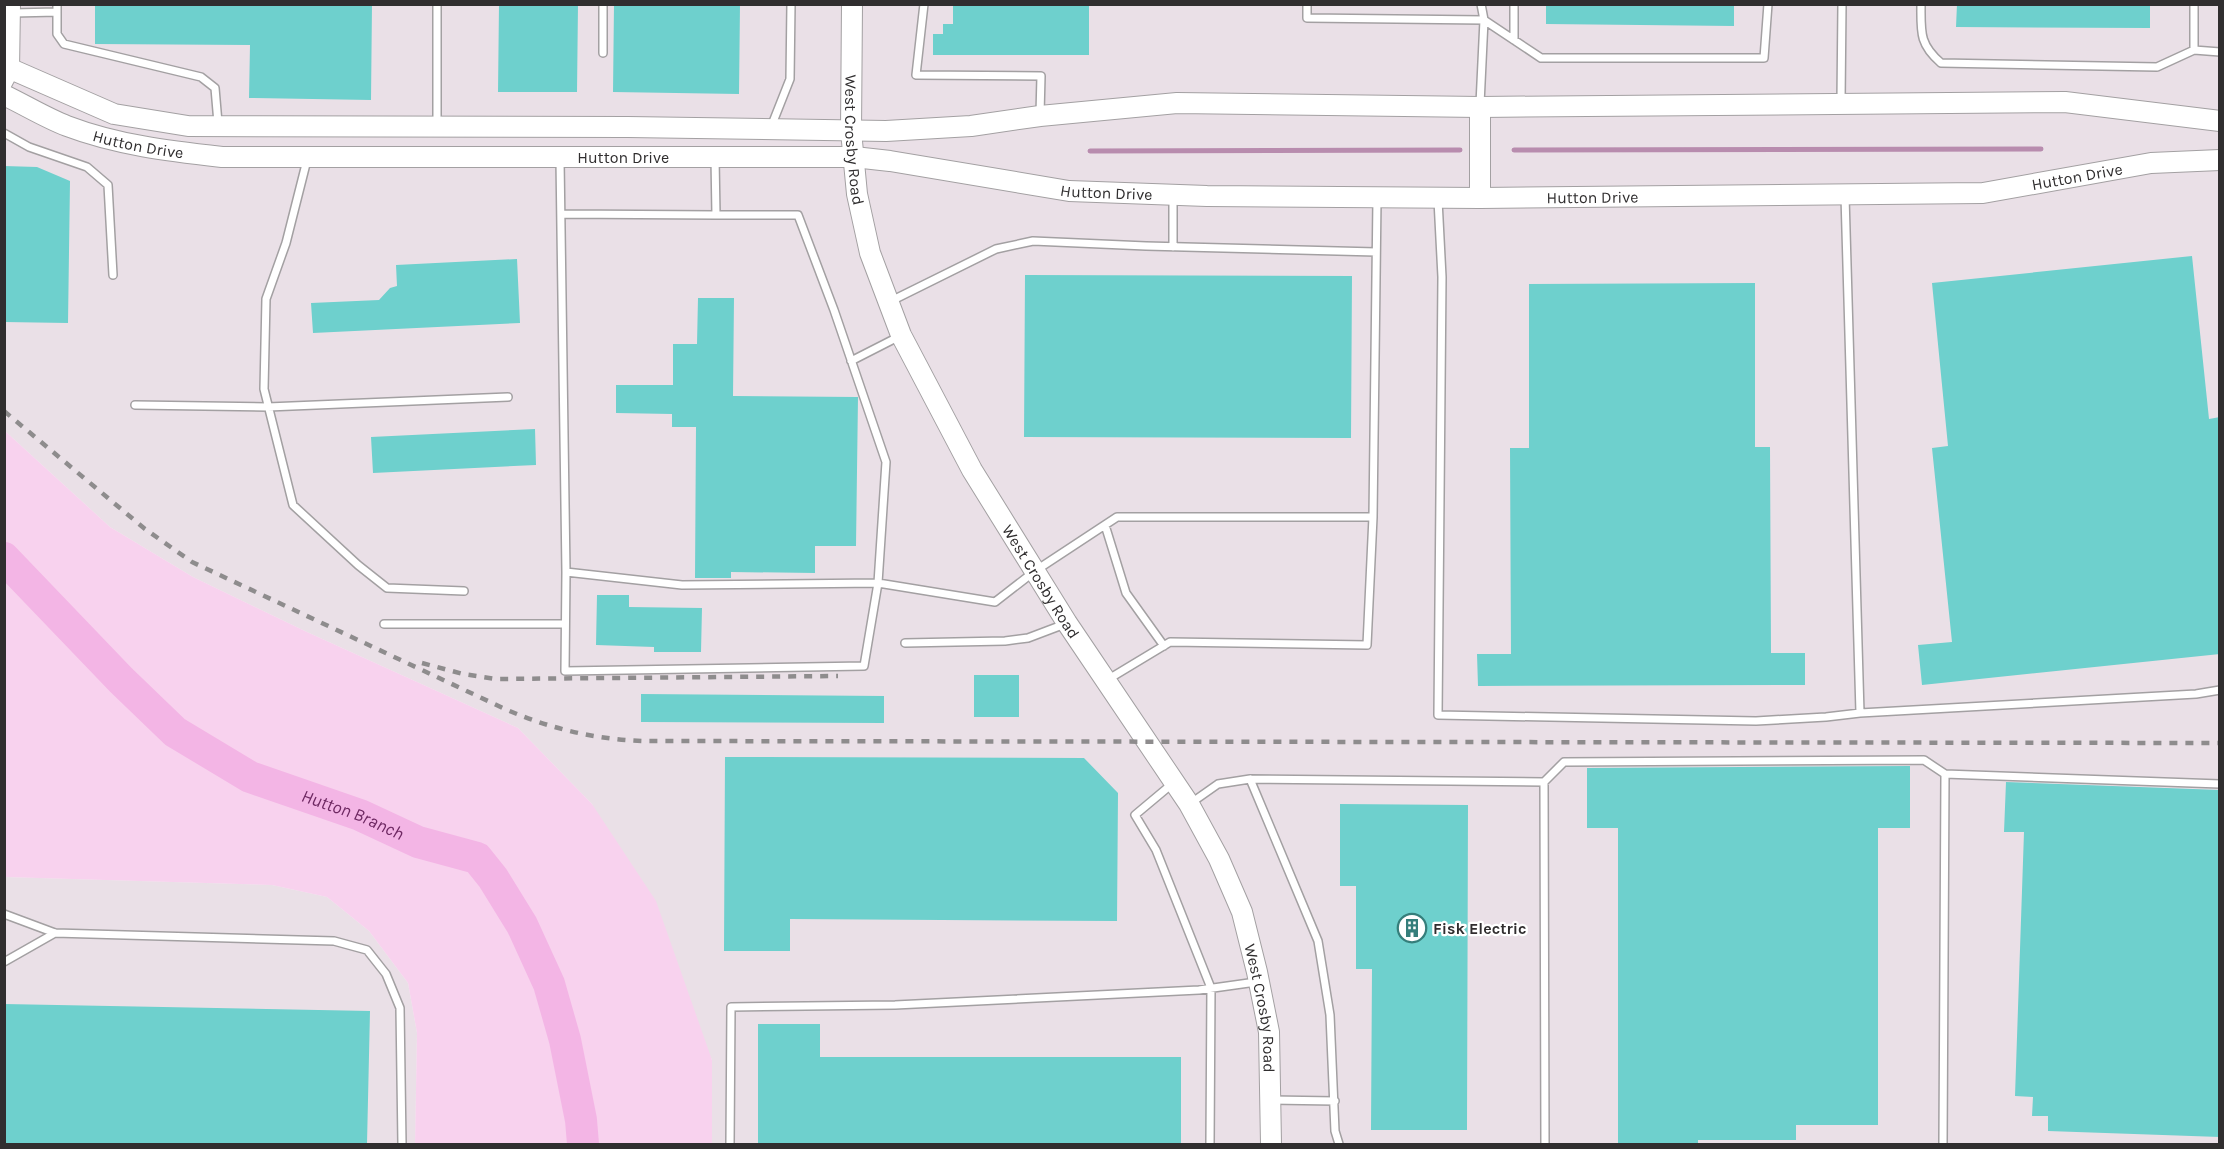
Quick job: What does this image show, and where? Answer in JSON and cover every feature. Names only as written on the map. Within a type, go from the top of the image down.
[{"type":"street","name":"West Crosby Road","points":[[852,4],[851,131],[857,194],[870,253],[901,335],[972,470],[1067,623],[1189,804],[1219,859],[1242,912],[1269,1032],[1271,1144]]},
{"type":"street","points":[[7,74],[13,9]]},
{"type":"street","name":"Hutton Drive","points":[[7,74],[114,114],[188,126],[437,126],[851,131],[971,126],[1040,116],[1177,104],[1480,107],[2065,102],[2220,121]]},
{"type":"street","name":"Hutton Drive","points":[[4,95],[65,125],[109,140],[160,151],[222,157],[854,157],[1069,191],[1173,195],[1480,198],[1983,193],[2151,163],[2220,160]]},
{"type":"street","points":[[1480,107],[1480,198]]},
{"type":"street","points":[[308,126],[308,157]]},
{"type":"street","points":[[560,127],[560,157]]},
{"type":"lane","points":[[437,4],[437,126]]},
{"type":"lane","points":[[603,4],[603,53]]},
{"type":"lane","points":[[770,129],[790,79],[791,4]]},
{"type":"lane","points":[[924,4],[916,75],[1041,76],[1040,116]]},
{"type":"lane","points":[[1307,4],[1307,18],[1484,20],[1541,58],[1764,58],[1768,4]]},
{"type":"lane","points":[[1480,107],[1484,20],[1481,4]]},
{"type":"lane","points":[[1514,4],[1514,40]]},
{"type":"lane","points":[[1841,103],[1842,4]]},
{"type":"lane","points":[[1921,4],[1921,36],[1929,53],[1941,63],[2157,67],[2194,50],[2220,52]]},
{"type":"lane","points":[[2194,4],[2194,50]]},
{"type":"lane","points":[[13,9],[57,8],[57,34],[64,44],[201,77],[215,88],[218,126]]},
{"type":"lane","points":[[4,133],[29,147],[87,167],[108,185],[113,275]]},
{"type":"lane","points":[[308,157],[286,243],[266,299],[264,389],[293,506],[387,588],[464,591]]},
{"type":"lane","points":[[560,157],[566,572],[565,670],[864,666],[878,583],[886,462],[798,215],[561,214]]},
{"type":"lane","points":[[715,157],[716,215]]},
{"type":"lane","points":[[1845,194],[1860,713]]},
{"type":"lane","points":[[1173,195],[1173,247]]},
{"type":"lane","points":[[1105,681],[1170,642],[1367,645],[1373,517],[1377,197]]},
{"type":"lane","points":[[1438,197],[1442,277],[1438,715],[1756,721],[2161,696],[2220,690]]},
{"type":"lane","points":[[889,302],[996,249],[1033,241],[1376,252]]},
{"type":"lane","points":[[851,361],[901,335]]},
{"type":"lane","points":[[135,405],[268,407],[508,397]]},
{"type":"lane","points":[[566,572],[682,585],[878,583],[995,602],[1035,571],[1117,517],[1373,517]]},
{"type":"lane","points":[[1105,525],[1126,593],[1164,646]]},
{"type":"lane","points":[[905,643],[1005,642],[1028,639],[1067,623]]},
{"type":"lane","points":[[384,624],[565,624]]},
{"type":"lane","points":[[1545,1144],[1544,782],[1564,762],[1924,760],[1945,774],[2220,784]]},
{"type":"lane","points":[[1943,1144],[1945,774]]},
{"type":"lane","points":[[1189,804],[1218,784],[1250,779],[1544,782]]},
{"type":"lane","points":[[1250,779],[1318,940],[1330,1016],[1335,1131],[1339,1144]]},
{"type":"lane","points":[[1173,783],[1135,814],[1156,850],[1211,988],[1210,1144]]},
{"type":"lane","points":[[4,914],[55,933],[334,941],[367,950],[386,974],[400,1008],[402,1144]]},
{"type":"lane","points":[[4,962],[55,933]]},
{"type":"lane","points":[[730,1144],[731,1007],[895,1005],[1211,988],[1259,981]]},
{"type":"lane","points":[[1271,1100],[1335,1101]]},
{"type":"shaded area","points":[[5,5],[2219,5],[2219,1144],[712,1144],[712,1060],[592,804],[518,728],[307,632],[193,577],[110,527],[5,431]]},
{"type":"shaded area","points":[[5,431],[110,527],[193,577],[307,632],[518,728],[592,804],[656,901],[712,1060],[712,1144],[415,1144],[417,1033],[408,983],[369,931],[327,897],[272,885],[5,877]]},
{"type":"shaded area","points":[[5,877],[272,885],[327,897],[369,931],[408,983],[417,1033],[415,1144],[5,1144]]},
{"type":"building","points":[[95,4],[372,4],[371,100],[249,98],[250,45],[95,44]]},
{"type":"building","points":[[499,4],[578,4],[577,92],[498,92]]},
{"type":"building","points":[[614,4],[740,4],[739,94],[613,92]]},
{"type":"building","points":[[953,4],[1089,4],[1089,55],[933,55],[933,34],[943,34],[943,24],[953,24]]},
{"type":"building","points":[[1546,4],[1734,4],[1734,26],[1546,24]]},
{"type":"building","points":[[1957,4],[2150,4],[2150,28],[1956,27]]},
{"type":"building","points":[[4,166],[37,167],[70,181],[68,323],[4,322]]},
{"type":"building","points":[[2192,256],[2209,419],[2220,417],[2220,654],[1922,685],[1918,645],[1952,642],[1932,448],[1948,446],[1932,283]]},
{"type":"building","points":[[517,259],[520,323],[313,333],[311,303],[379,300],[390,288],[397,286],[396,265]]},
{"type":"building","points":[[1025,275],[1352,276],[1351,438],[1024,437]]},
{"type":"building","points":[[1755,283],[1755,447],[1770,447],[1771,653],[1805,653],[1805,685],[1478,686],[1477,654],[1511,654],[1510,448],[1529,448],[1529,284]]},
{"type":"building","points":[[698,298],[734,298],[733,396],[858,397],[856,546],[815,546],[815,573],[731,572],[731,578],[695,578],[696,427],[672,427],[672,414],[616,413],[616,385],[673,385],[673,344],[697,344]]},
{"type":"building","points":[[535,429],[536,465],[373,473],[371,437]]},
{"type":"building","points":[[597,595],[629,595],[629,607],[702,608],[701,652],[654,652],[654,647],[596,645]]},
{"type":"building","points":[[974,675],[1019,675],[1019,717],[974,717]]},
{"type":"building","points":[[641,694],[884,696],[884,723],[641,722]]},
{"type":"building","points":[[725,757],[1084,758],[1118,793],[1117,921],[790,919],[790,951],[724,951]]},
{"type":"building","points":[[1910,766],[1910,828],[1878,828],[1878,1125],[1796,1125],[1796,1140],[1698,1140],[1698,1144],[1618,1144],[1618,828],[1587,828],[1587,768]]},
{"type":"building","points":[[2006,782],[2220,790],[2220,1137],[2048,1131],[2048,1116],[2032,1116],[2033,1097],[2015,1096],[2024,832],[2004,832]]},
{"type":"building","name":"Fisk Electric","points":[[1340,804],[1468,805],[1467,1130],[1371,1130],[1372,969],[1356,969],[1356,886],[1340,886]]},
{"type":"building","points":[[4,1004],[370,1011],[367,1144],[4,1144]]},
{"type":"building","points":[[758,1024],[820,1024],[820,1057],[1181,1057],[1181,1144],[758,1144]]},
{"type":"waterway","points":[[1514,150],[2041,149]]},
{"type":"waterway","points":[[1090,151],[1460,150]]},
{"type":"waterway","name":"Hutton Branch","points":[[4,558],[121,680],[175,732],[250,777],[360,815],[418,842],[477,858],[493,878],[522,925],[549,984],[565,1040],[581,1120],[583,1144]]},
{"type":"railway","points":[[4,411],[145,529],[192,562],[505,709],[573,732],[607,738],[643,741],[2220,743]]},
{"type":"railway","points":[[422,663],[463,674],[496,679],[838,676]]},
{"type":"place","name":"Fisk Electric","points":[[1412,928]]}]
